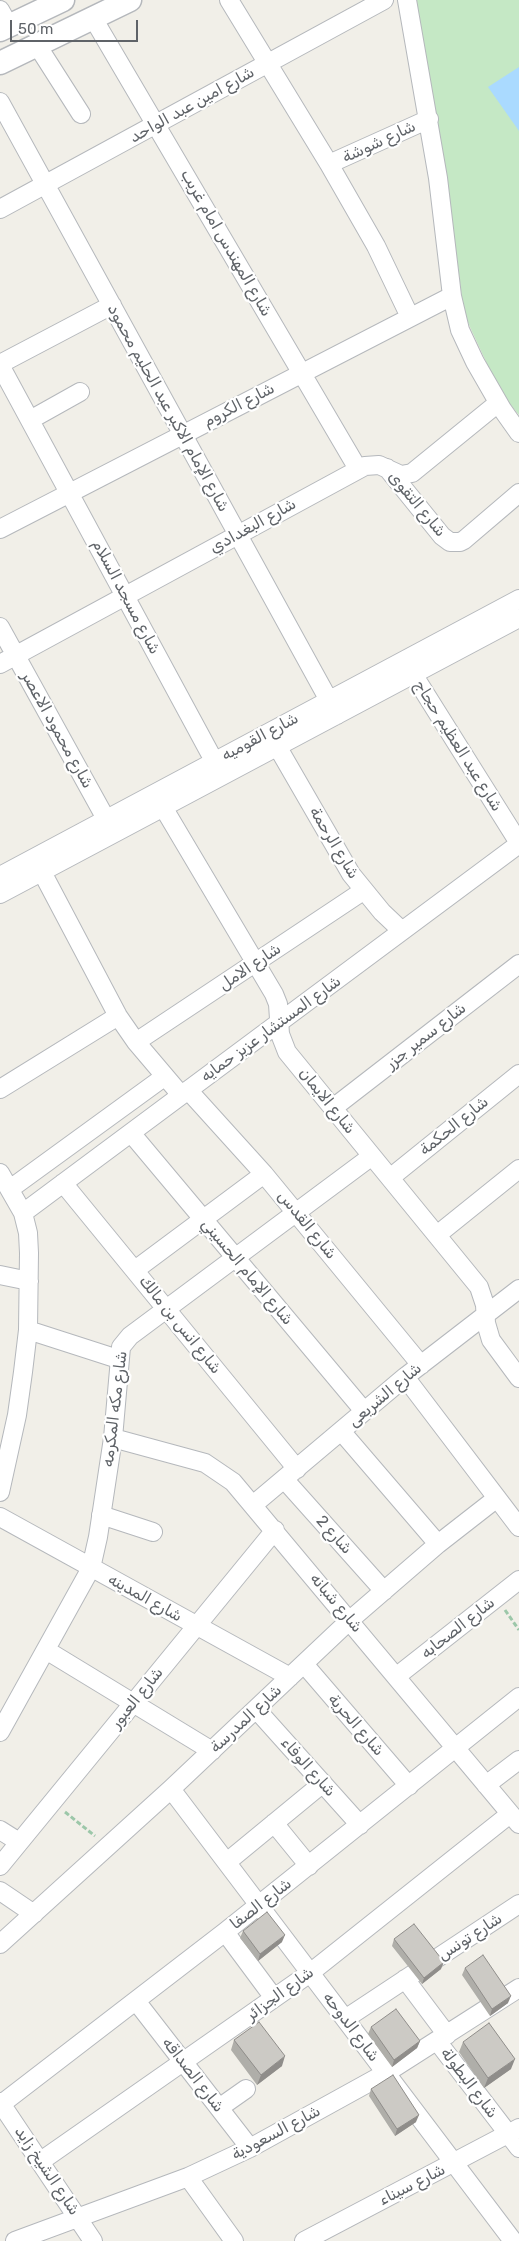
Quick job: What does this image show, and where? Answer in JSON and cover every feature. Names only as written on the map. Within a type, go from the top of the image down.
[{"type":"street","points":[[3,22],[63,0]]},
{"type":"street","points":[[0,63],[130,0]]},
{"type":"street","points":[[229,0],[266,64],[329,164],[376,246],[410,317]]},
{"type":"street","name":"شارع امين عبد الواحد","points":[[0,210],[384,0]]},
{"type":"street","points":[[407,0],[429,119],[452,296],[460,330],[498,403],[519,433]]},
{"type":"street","name":"شارع المهندس امام غريب","points":[[94,18],[358,469]]},
{"type":"street","points":[[37,45],[81,114]]},
{"type":"street","name":"شارع الإمام الاكبر عبد الحليم محمود","points":[[0,102],[333,707]]},
{"type":"street","name":"شارع شوشة","points":[[329,164],[429,119]]},
{"type":"street","name":"شارع الكروم","points":[[0,529],[452,296]]},
{"type":"street","points":[[0,364],[112,305]]},
{"type":"street","name":"شارع مسجد السلام","points":[[0,364],[218,768]]},
{"type":"street","points":[[30,420],[80,392]]},
{"type":"street","name":"شارع البغدادي","points":[[0,664],[358,469],[372,464],[386,467],[401,475],[412,474],[498,403]]},
{"type":"street","name":"شارع التقوى","points":[[386,467],[442,536],[450,542],[464,540],[519,493]]},
{"type":"street","name":"شارع القوميه","points":[[0,876],[110,826],[333,707],[519,599]]},
{"type":"street","name":"شارع القوميه","points":[[0,894],[42,872],[110,826],[162,807],[218,768],[277,746],[333,707],[413,674],[519,618]]},
{"type":"street","name":"شارع محمود الاعصر","points":[[0,627],[110,826]]},
{"type":"street","name":"شارع عبد العظيم حجاج","points":[[413,674],[519,843]]},
{"type":"street","name":"شارع الرحمة","points":[[277,746],[351,874],[363,891],[402,931]]},
{"type":"street","name":"شارع الايمان","points":[[162,807],[278,1004],[278,1024],[287,1052],[479,1287],[485,1305],[485,1314],[491,1340],[519,1378]]},
{"type":"street","name":"شارع المستشار عزيز حمايه","points":[[23,1213],[519,843]]},
{"type":"street","name":"شارع القدس","points":[[42,872],[118,1016],[136,1042],[164,1077],[185,1092],[264,1174],[421,1365]]},
{"type":"street","name":"شارع الامل","points":[[136,1042],[363,891]]},
{"type":"street","name":"شارع سمير جزر","points":[[333,1108],[519,964]]},
{"type":"street","points":[[0,1089],[118,1016]]},
{"type":"street","name":"شارع الحكمة","points":[[390,1178],[519,1074]]},
{"type":"street","points":[[10,1189],[164,1077]]},
{"type":"street","name":"شارع الإمام الحسيني","points":[[130,1133],[364,1411]]},
{"type":"street","name":"شارع مكه المكرمه","points":[[0,1732],[91,1568],[113,1438],[120,1347],[124,1341],[167,1308],[372,1156]]},
{"type":"street","points":[[437,1235],[519,1169]]},
{"type":"street","points":[[0,1174],[23,1213],[28,1233],[29,1281],[28,1330],[17,1415],[3,1468],[0,1492]]},
{"type":"street","points":[[135,1270],[264,1174]]},
{"type":"street","name":"شارع انس بن مالك","points":[[63,1183],[167,1308],[290,1474]]},
{"type":"street","points":[[0,1275],[29,1281]]},
{"type":"street","name":"شارع الشريعى","points":[[253,1505],[405,1377],[519,1289]]},
{"type":"street","points":[[28,1330],[118,1359]]},
{"type":"street","points":[[405,1377],[519,1527]]},
{"type":"street","points":[[341,1431],[438,1544]]},
{"type":"street","name":"شارع شبانه","points":[[113,1438],[206,1463],[233,1482],[515,1819]]},
{"type":"street","name":"شارع 2","points":[[290,1474],[384,1591]]},
{"type":"street","name":"شارع المدرسة","points":[[0,1944],[109,1847],[350,1620],[438,1544],[497,1498]]},
{"type":"street","points":[[101,1515],[153,1532]]},
{"type":"street","name":"شارع المدينه","points":[[0,1518],[290,1677]]},
{"type":"street","name":"شارع العبور","points":[[0,1866],[195,1625],[275,1530]]},
{"type":"street","name":"شارع الصحابه","points":[[397,1676],[519,1580]]},
{"type":"street","points":[[46,1650],[212,1751]]},
{"type":"street","name":"شارع الحرية","points":[[304,1664],[409,1786]]},
{"type":"street","name":"شارع الصفا","points":[[1,2104],[309,1866],[519,1696]]},
{"type":"street","name":"شارع الوفاء","points":[[256,1709],[360,1825]]},
{"type":"street","points":[[486,1785],[519,1760]]},
{"type":"street","points":[[227,1862],[323,1783]]},
{"type":"street","name":"شارع الدوحه","points":[[171,1789],[386,2073],[390,2082],[513,2241]]},
{"type":"street","name":"شارع الجزائر","points":[[41,2161],[310,1973],[515,1819]]},
{"type":"street","points":[[274,1823],[309,1866]]},
{"type":"street","points":[[0,1830],[19,1842]]},
{"type":"street","points":[[0,1892],[34,1914]]},
{"type":"street","name":"شارع تونس","points":[[345,2019],[519,1904]]},
{"type":"street","points":[[225,1932],[274,1998]]},
{"type":"street","name":"شارع البطولة","points":[[405,1980],[442,2038],[514,2131],[519,2148]]},
{"type":"street","name":"شارع السعودية","points":[[15,2241],[188,2177],[250,2148],[386,2073],[519,1988]]},
{"type":"street","name":"شارع الصداقه","points":[[136,2001],[250,2148]]},
{"type":"street","points":[[219,2108],[246,2089]]},
{"type":"street","name":"شارع الشيخ زايد","points":[[1,2104],[93,2241]]},
{"type":"street","name":"شارع سيناء","points":[[304,2241],[333,2235],[454,2163],[514,2131]]},
{"type":"street","points":[[188,2177],[234,2241]]},
{"type":"path","points":[[496,1598],[519,1630]]},
{"type":"path","points":[[52,1802],[109,1847]]},
{"type":"green space","points":[[414,0],[519,0],[519,415],[500,392],[464,314],[446,172]]},
{"type":"water","points":[[519,67],[519,131],[488,87]]},
{"type":"building","points":[[267,1912],[285,1935],[260,1954],[243,1931]]},
{"type":"building","points":[[414,1924],[444,1962],[424,1978],[394,1939]]},
{"type":"building","points":[[483,1955],[511,1996],[492,2009],[465,1968]]},
{"type":"building","points":[[396,2009],[420,2041],[394,2060],[371,2027]]},
{"type":"building","points":[[259,2022],[285,2056],[261,2075],[234,2040]]},
{"type":"building","points":[[489,2023],[515,2059],[488,2078],[463,2042]]},
{"type":"building","points":[[393,2075],[419,2115],[397,2129],[371,2089]]}]
